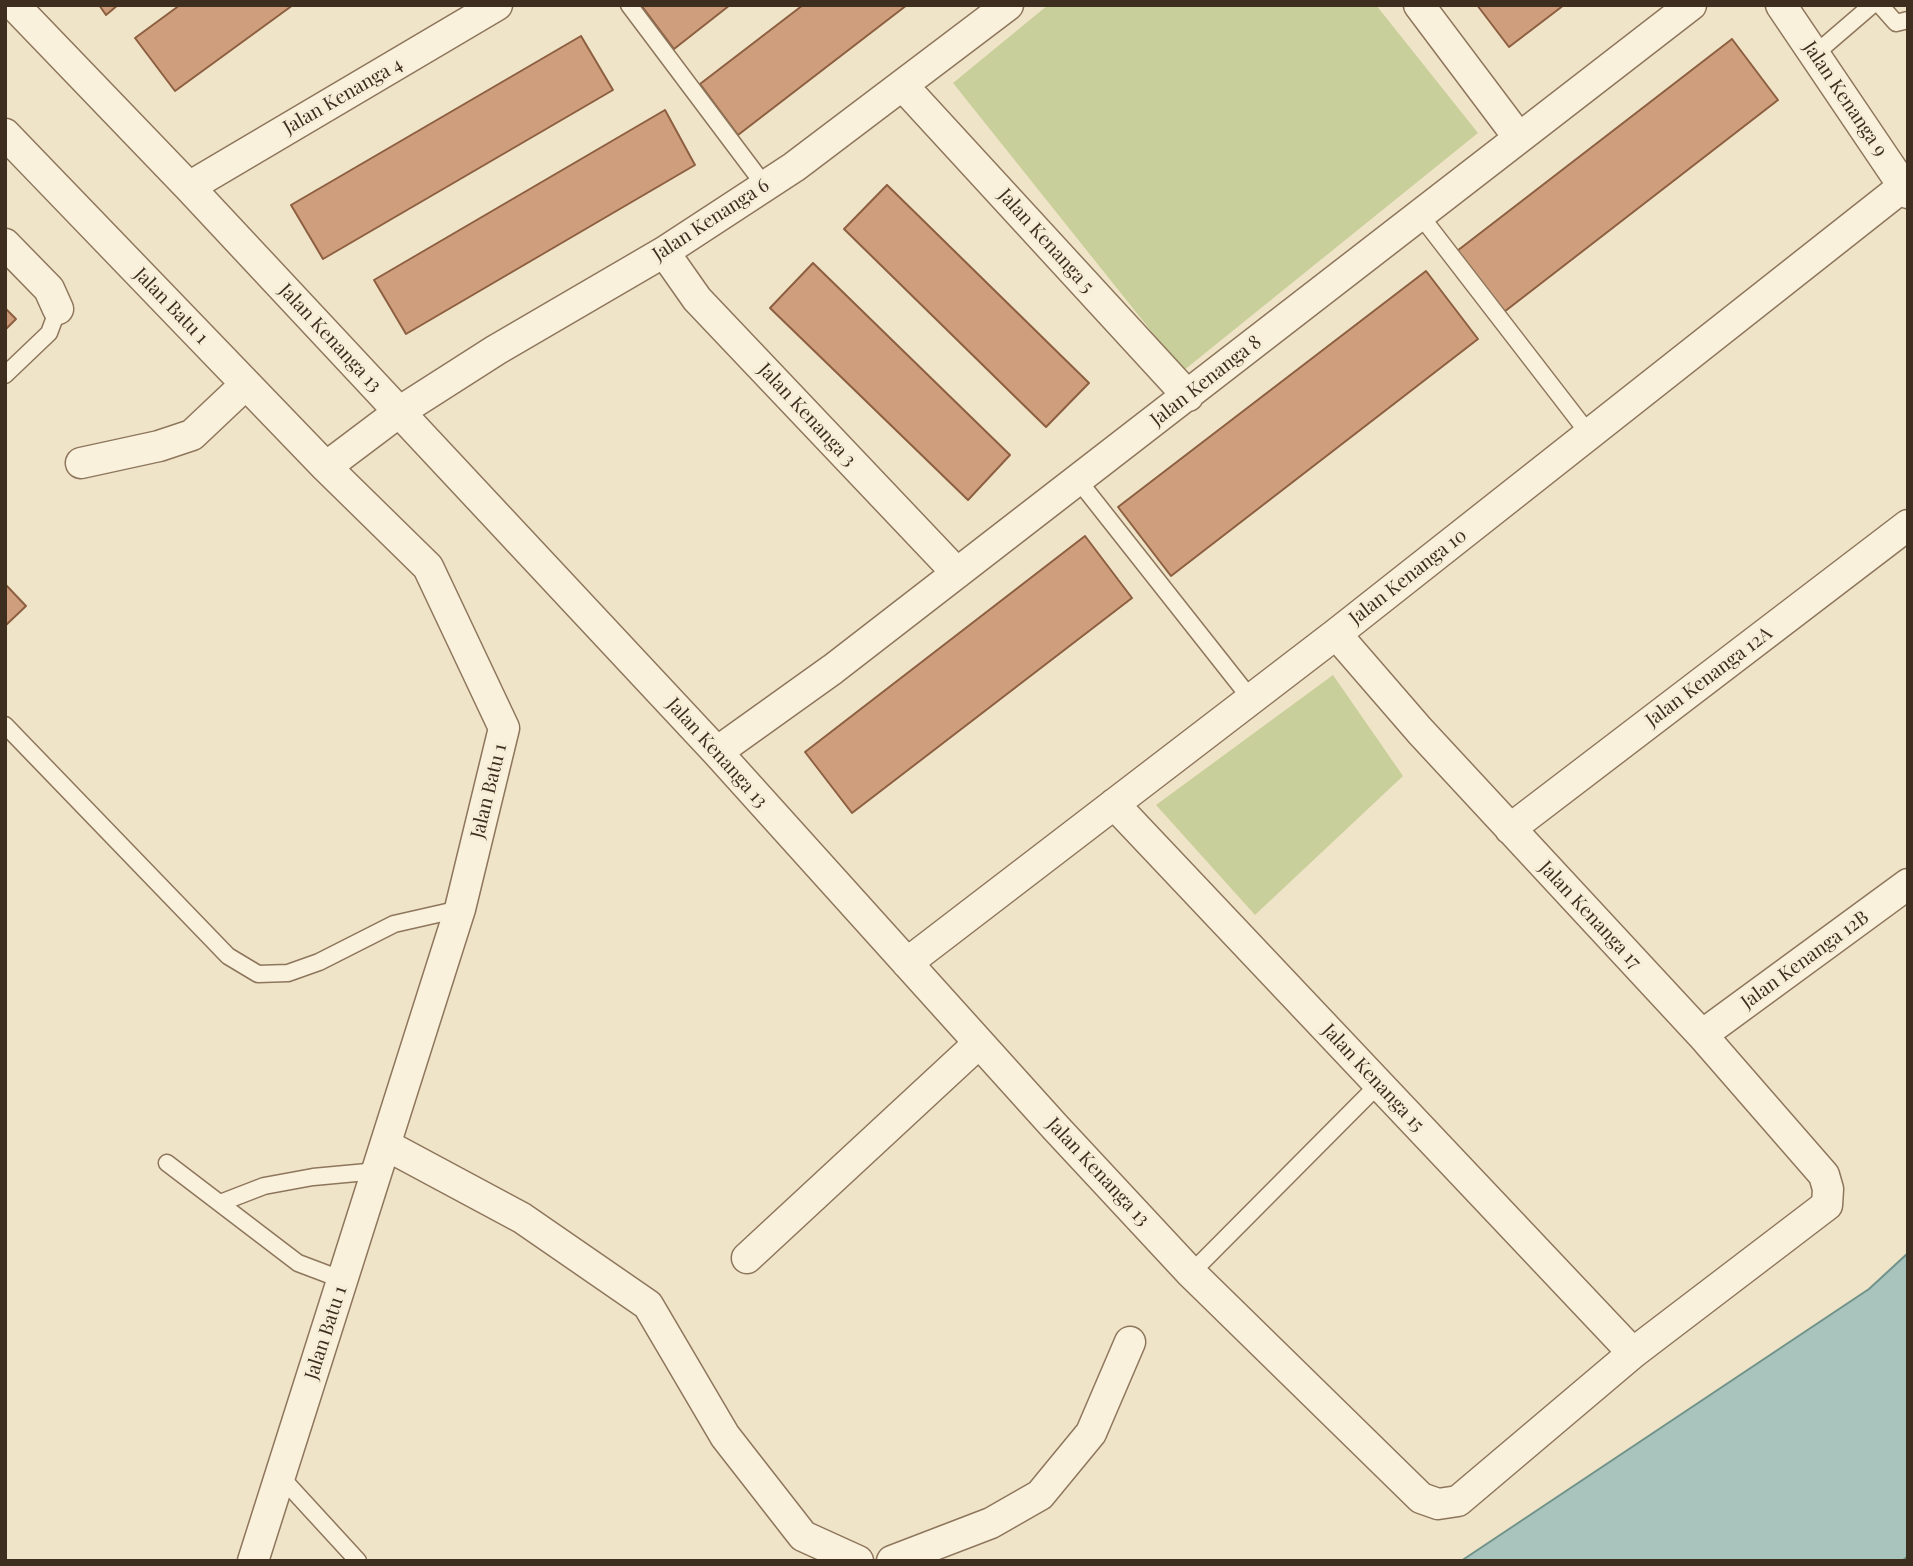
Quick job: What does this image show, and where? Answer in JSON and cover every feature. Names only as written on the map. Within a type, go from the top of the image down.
[{"type":"street","name":"Jalan Kenanga 13","points":[[14,5],[189,187],[718,752],[979,1043],[1191,1273],[1421,1498],[1438,1504],[1458,1502],[1633,1353]]},
{"type":"street","name":"Jalan Kenanga 4","points":[[189,187],[498,5]]},
{"type":"street","name":"Jalan Kenanga 6","points":[[326,467],[399,412],[496,350],[664,252],[765,186],[904,86],[1008,5]]},
{"type":"street","points":[[1419,5],[1519,138]]},
{"type":"street","name":"Jalan Kenanga 8","points":[[718,752],[833,669],[1691,5]]},
{"type":"street","name":"Jalan Kenanga 9","points":[[1781,5],[1906,189]]},
{"type":"street","name":"Jalan Kenanga 5","points":[[904,86],[1188,396]]},
{"type":"street","name":"Jalan Batu 1","points":[[7,139],[326,467],[428,567],[504,728],[460,909],[253,1561]]},
{"type":"street","name":"Jalan Kenanga 10","points":[[907,963],[1336,634],[1906,189]]},
{"type":"street","points":[[5,244],[49,289],[58,309]]},
{"type":"street","name":"Jalan Kenanga 3","points":[[664,252],[697,299],[957,573]]},
{"type":"street","points":[[80,463],[159,446],[192,435],[246,384]]},
{"type":"street","name":"Jalan Kenanga 12A","points":[[1510,830],[1908,525]]},
{"type":"street","name":"Jalan Kenanga 17","points":[[1336,634],[1510,830],[1702,1035],[1824,1175],[1827,1205],[1633,1353]]},
{"type":"street","name":"Jalan Kenanga 15","points":[[1114,803],[1633,1353]]},
{"type":"street","name":"Jalan Kenanga 12B","points":[[1702,1035],[1908,884]]},
{"type":"street","points":[[747,1258],[979,1043]]},
{"type":"street","points":[[382,1158],[522,1218],[648,1305],[725,1436],[803,1536],[859,1561]]},
{"type":"street","points":[[892,1561],[991,1523],[1040,1495],[1091,1433],[1130,1342]]},
{"type":"lane","points":[[629,5],[765,186]]},
{"type":"lane","points":[[1815,54],[1872,5]]},
{"type":"lane","points":[[1880,5],[1896,23],[1908,20]]},
{"type":"lane","points":[[1420,215],[1589,434]]},
{"type":"lane","points":[[5,374],[49,333],[58,309]]},
{"type":"lane","points":[[1078,480],[1251,699]]},
{"type":"lane","points":[[5,725],[228,956],[258,974],[288,974],[319,962],[394,924],[460,909]]},
{"type":"lane","points":[[1191,1273],[1380,1084]]},
{"type":"lane","points":[[220,1203],[264,1186],[313,1177],[382,1158]]},
{"type":"lane","points":[[167,1163],[298,1263],[343,1280]]},
{"type":"lane","points":[[280,1476],[358,1561]]},
{"type":"green space","points":[[1048,5],[1376,5],[1478,133],[1183,371],[953,83]]},
{"type":"green space","points":[[1333,675],[1403,776],[1255,915],[1156,805]]},
{"type":"water","points":[[1908,1253],[1908,1556],[1902,1561],[1461,1561],[1869,1289]]},
{"type":"building","points":[[99,5],[118,5],[106,15]]},
{"type":"building","points":[[180,5],[293,5],[175,91],[135,38]]},
{"type":"building","points":[[641,5],[730,5],[674,49]]},
{"type":"building","points":[[803,5],[907,5],[738,135],[700,84]]},
{"type":"building","points":[[1477,5],[1564,5],[1509,47]]},
{"type":"building","points":[[581,36],[613,90],[323,259],[291,205]]},
{"type":"building","points":[[1732,39],[1778,100],[1504,312],[1457,251]]},
{"type":"building","points":[[665,110],[695,165],[406,334],[374,280]]},
{"type":"building","points":[[887,185],[1089,383],[1046,427],[844,229]]},
{"type":"building","points":[[813,263],[1010,455],[968,500],[770,308]]},
{"type":"building","points":[[1426,271],[1478,339],[1171,576],[1118,507]]},
{"type":"building","points":[[5,308],[16,319],[5,330]]},
{"type":"building","points":[[1085,536],[1132,598],[852,813],[805,752]]},
{"type":"building","points":[[5,584],[26,606],[5,626]]}]
